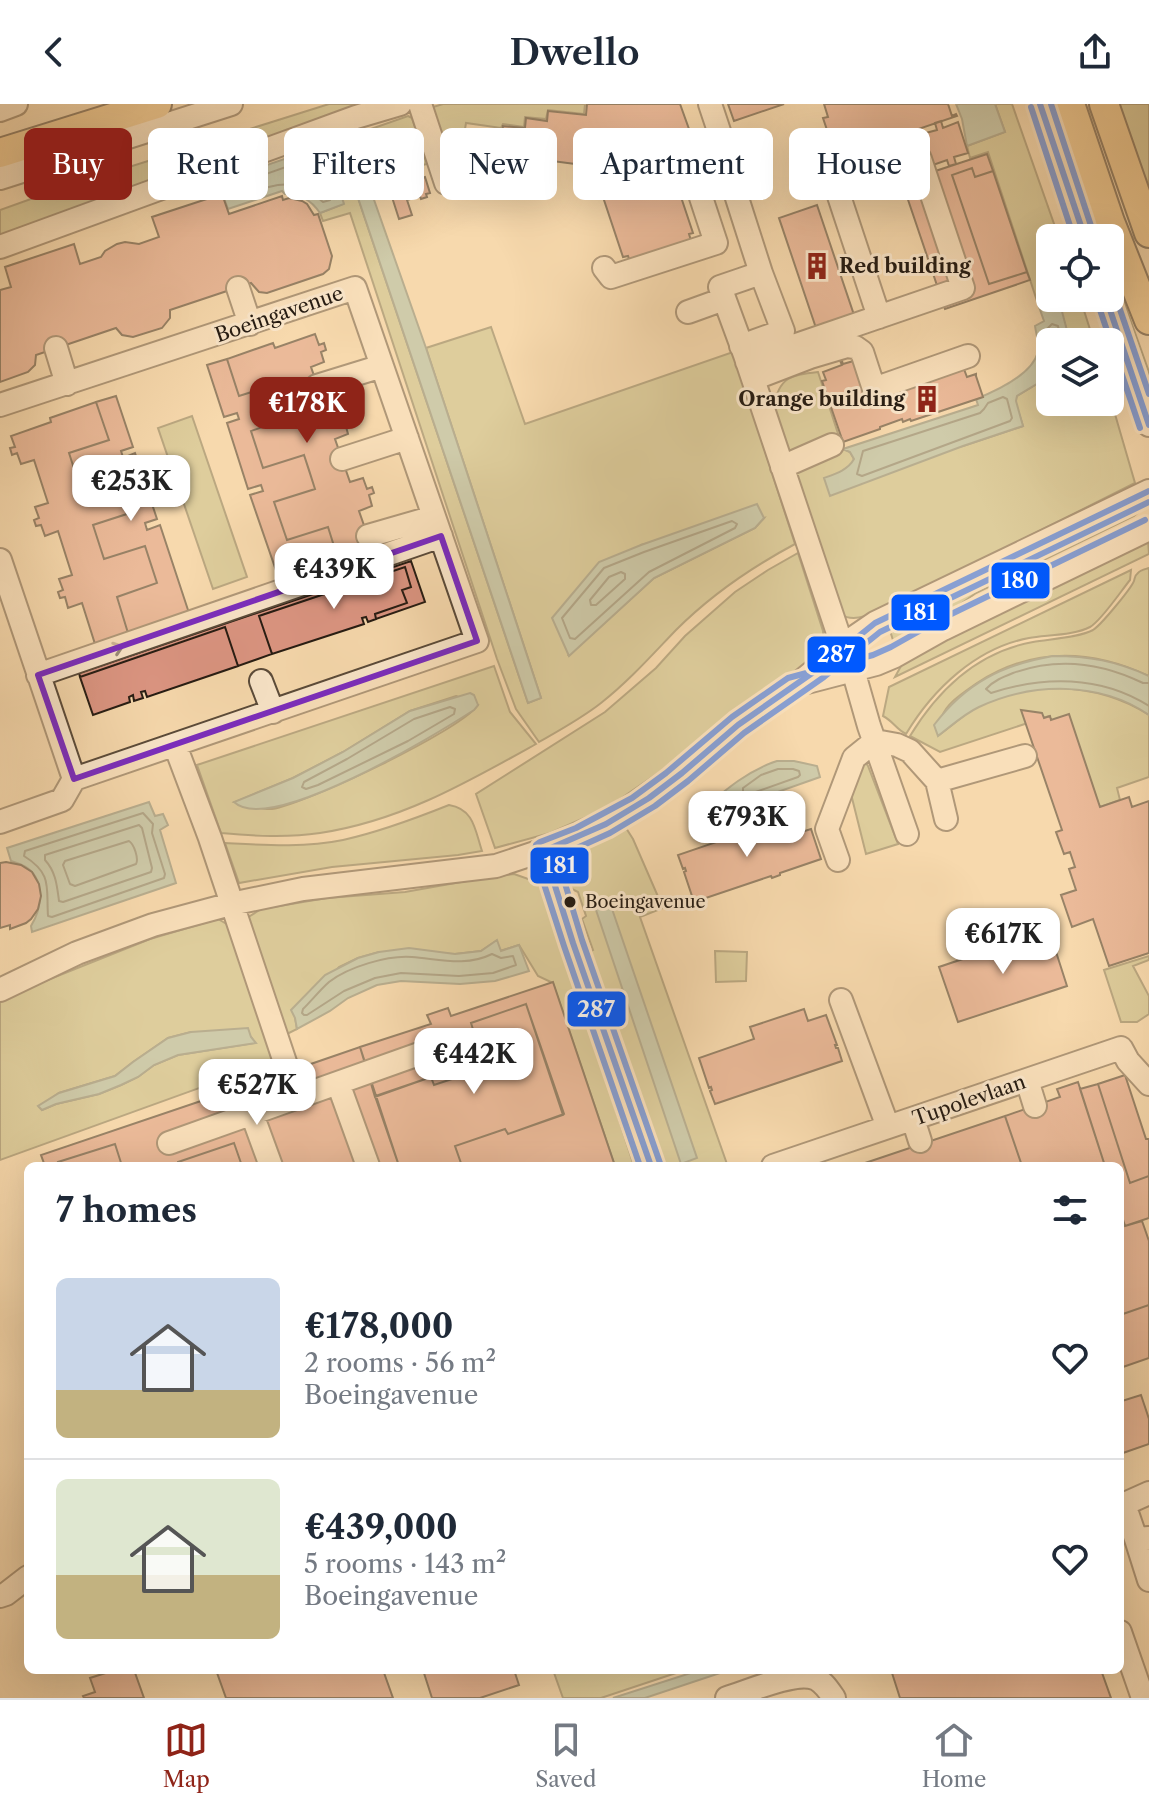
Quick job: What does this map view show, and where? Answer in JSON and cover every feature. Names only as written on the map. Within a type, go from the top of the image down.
[{"type":"main road","points":[[0,134],[94,104]]},
{"type":"main road","points":[[0,153],[157,104]]},
{"type":"main road","points":[[1070,104],[1110,222],[1149,320]]},
{"type":"main road","points":[[1104,104],[1149,233]]},
{"type":"street","points":[[0,110],[16,104]]},
{"type":"street","points":[[0,178],[231,104]]},
{"type":"street","points":[[0,247],[356,117],[400,104]]},
{"type":"street","points":[[420,104],[440,165]]},
{"type":"street","points":[[710,104],[718,128]]},
{"type":"street","points":[[1040,104],[1080,224]]},
{"type":"street","points":[[747,363],[963,288],[920,159],[837,190],[879,317]]},
{"type":"street","points":[[604,268],[611,277],[716,243],[702,200]]},
{"type":"street","points":[[738,200],[783,331],[747,363]]},
{"type":"street","points":[[761,273],[720,287],[907,834]]},
{"type":"street","points":[[238,288],[250,324]]},
{"type":"street","name":"Boeingavenue","points":[[0,405],[355,288],[477,641],[74,779],[62,800],[0,822]]},
{"type":"street","points":[[688,312],[724,299]]},
{"type":"street","points":[[1111,312],[1149,425]]},
{"type":"street","points":[[747,363],[810,357],[847,346],[855,347],[862,352],[874,389],[968,356]]},
{"type":"street","points":[[56,348],[67,384]]},
{"type":"street","points":[[317,386],[382,366]]},
{"type":"street","points":[[342,459],[407,438]]},
{"type":"street","points":[[782,467],[832,445]]},
{"type":"street","points":[[0,990],[77,953],[153,925],[231,904],[303,889],[496,866],[580,837],[637,806],[672,781],[746,718],[798,684],[875,623],[1149,491]]},
{"type":"street","points":[[368,536],[437,526]]},
{"type":"street","points":[[38,675],[272,594],[437,526]]},
{"type":"street","points":[[798,684],[895,656],[943,629],[1149,529]]},
{"type":"street","points":[[0,560],[74,779]]},
{"type":"street","points":[[261,681],[273,712]]},
{"type":"street","points":[[838,860],[827,829],[854,758],[875,741],[910,751],[937,781],[946,819]]},
{"type":"street","points":[[175,745],[210,838],[297,1098]]},
{"type":"street","points":[[937,781],[1025,756]]},
{"type":"street","points":[[544,851],[650,1162]]},
{"type":"street","points":[[841,1000],[888,1127]]},
{"type":"street","name":"Tupolevlaan","points":[[785,1162],[1121,1048],[1128,1061],[1149,1084]]},
{"type":"street","points":[[169,1143],[419,1054]]},
{"type":"street","points":[[1027,1080],[1035,1106]]},
{"type":"street","points":[[338,1083],[367,1162]]},
{"type":"street","points":[[252,1114],[270,1162]]},
{"type":"street","points":[[913,1119],[920,1141]]},
{"type":"street","points":[[1124,1504],[1149,1493]]},
{"type":"street","points":[[1124,1508],[1143,1539],[1149,1580]]},
{"type":"street","points":[[0,1596],[24,1580]]},
{"type":"street","points":[[1124,1643],[1143,1698]]},
{"type":"street","points":[[734,1697],[788,1678],[810,1677],[821,1682],[834,1698]]},
{"type":"highlighted area","points":[[441,536],[477,641],[74,779],[38,675]]},
{"type":"green space","points":[[329,104],[360,104],[295,128],[284,128],[284,132],[268,138],[268,128],[253,128]]},
{"type":"green space","points":[[443,104],[585,104],[584,114],[548,110],[546,119],[525,117],[524,127],[503,124],[501,128],[466,123],[465,128],[440,128],[440,136],[433,107]]},
{"type":"green space","points":[[995,104],[1012,104],[1054,224],[1036,224],[1036,298],[988,152],[970,158],[967,146],[1005,132]]},
{"type":"green space","points":[[1114,104],[1149,104],[1149,193]]},
{"type":"green space","points":[[408,116],[415,128],[374,128]]},
{"type":"green space","points":[[148,161],[148,182],[132,188],[132,166]]},
{"type":"green space","points":[[28,200],[100,200],[0,237],[0,210]]},
{"type":"green space","points":[[342,200],[359,200],[528,703],[541,698],[426,348],[491,327],[525,424],[733,352],[795,544],[718,593],[689,617],[611,695],[539,742],[516,709],[497,659],[350,213],[323,221],[320,213],[343,204]],"holes":[[[764,518],[755,528],[654,578],[568,656],[641,545]]]},
{"type":"green space","points":[[1124,302],[1149,372],[1149,395],[1121,312],[1124,312]]},
{"type":"green space","points":[[1061,312],[1084,312],[1090,328],[1066,328]]},
{"type":"green space","points":[[818,372],[843,449],[850,452],[854,459],[841,472],[963,446],[1023,426],[1015,401],[1017,396],[1036,384],[1036,416],[1116,416],[1135,483],[886,608],[863,617],[846,617],[841,614],[774,406],[783,383],[800,374]]},
{"type":"green space","points":[[192,416],[247,577],[213,589],[158,428]]},
{"type":"green space","points":[[1137,503],[1140,511],[1134,516],[976,593],[896,650],[888,624]]},
{"type":"green space","points":[[1148,540],[1149,554],[895,677],[901,666],[900,660]]},
{"type":"green space","points":[[798,553],[823,631],[824,643],[816,658],[720,723],[677,760],[607,808],[550,833],[495,848],[476,794],[605,712],[735,592]]},
{"type":"green space","points":[[1149,568],[1149,676],[1127,667],[1084,657],[1040,658],[1019,663],[998,671],[957,698],[944,712],[940,726],[939,735],[969,712],[990,701],[1036,689],[1083,691],[1129,704],[1149,715],[1149,777],[1117,788],[1120,800],[1100,807],[1049,716],[940,752],[910,736],[933,703],[977,664],[1013,647],[1072,637],[1093,630],[1120,601],[1136,574]]},
{"type":"green space","points":[[1131,570],[1130,580],[1090,627],[1077,632],[1029,638],[991,651],[943,686],[906,734],[883,716],[889,687]]},
{"type":"green space","points":[[494,666],[510,712],[536,744],[458,786],[405,810],[349,827],[295,836],[221,833],[197,765]],"holes":[[[456,696],[478,705],[443,732],[414,748],[316,794],[272,809],[235,802],[293,778],[410,711]]]},
{"type":"green space","points":[[864,760],[898,844],[866,854],[850,790]]},
{"type":"green space","points":[[449,805],[469,816],[482,851],[332,867],[239,883],[225,843],[328,843],[383,829]]},
{"type":"green space","points":[[626,828],[663,908],[640,917],[726,1162],[661,1162],[589,952],[593,950],[582,919],[586,916],[578,892],[570,888],[573,865],[595,843]]},
{"type":"green space","points":[[514,874],[537,882],[548,901],[633,1162],[614,1162],[553,983],[538,976],[519,945],[500,951],[496,941],[481,951],[455,954],[379,952],[358,958],[339,967],[295,1017],[297,1029],[285,1035],[247,918],[261,909],[327,898],[405,892]]},
{"type":"green space","points":[[218,919],[230,926],[274,1061],[0,1160],[0,1002],[150,939]],"holes":[[[191,1032],[251,1037],[255,1043],[178,1055],[99,1094],[42,1110],[39,1107],[59,1093],[115,1076],[168,1038]]]},
{"type":"green space","points":[[715,951],[747,952],[746,981],[716,982]]},
{"type":"green space","points":[[1149,956],[1149,960],[1133,966],[1149,996],[1149,1014],[1137,1022],[1121,1022],[1104,970]]},
{"type":"green space","points":[[554,1674],[673,1674],[601,1698],[563,1698]]},
{"type":"water","points":[[956,104],[995,104],[1005,132],[967,146]]},
{"type":"water","points":[[284,159],[284,193],[268,196],[268,165]]},
{"type":"water","points":[[225,200],[255,200],[228,209]]},
{"type":"water","points":[[306,200],[343,200],[344,204],[320,213]]},
{"type":"water","points":[[359,200],[374,200],[426,348],[541,698],[528,703]]},
{"type":"water","points":[[1041,312],[1062,312],[1066,328],[1036,328],[1036,332],[1035,326],[1044,321]]},
{"type":"water","points":[[1036,356],[1036,384],[1017,396],[1016,401],[1023,426],[830,496],[824,478],[845,469],[854,459],[850,452],[843,449],[978,405],[976,399],[1021,375]]},
{"type":"water","points":[[757,504],[764,518],[755,528],[654,578],[569,656],[552,618],[599,562]]},
{"type":"water","points":[[1053,656],[1102,660],[1149,676],[1149,715],[1130,704],[1088,691],[1043,690],[1021,693],[979,707],[938,736],[934,725],[972,687],[1001,671]]},
{"type":"water","points":[[470,693],[478,705],[474,710],[354,778],[281,805],[253,809],[234,802],[293,778],[410,711]]},
{"type":"water","points":[[777,761],[817,766],[820,777],[698,820],[697,814],[735,783]]},
{"type":"water","points":[[149,802],[155,816],[163,814],[168,825],[160,830],[176,883],[32,932],[31,926],[38,911],[39,886],[31,871],[11,861],[7,848]]},
{"type":"water","points":[[610,903],[697,1158],[680,1162],[595,907]]},
{"type":"water","points":[[497,940],[501,951],[519,945],[529,971],[495,981],[460,984],[401,981],[377,985],[348,998],[297,1029],[291,1010],[325,975],[358,958],[409,948],[455,954],[481,951]]},
{"type":"water","points":[[248,1028],[256,1043],[178,1055],[99,1094],[42,1110],[38,1106],[59,1093],[115,1076],[168,1038],[191,1032]]},
{"type":"water","points":[[688,1674],[717,1674],[645,1698],[613,1698]]},
{"type":"building","points":[[587,104],[680,104],[689,128],[573,128],[573,164],[557,162],[557,128],[525,128],[526,118],[547,121],[548,111],[586,115]]},
{"type":"building","points":[[728,104],[784,104],[734,121]]},
{"type":"building","points":[[824,104],[948,104],[952,116],[957,116],[922,128],[826,128],[823,118],[828,117]]},
{"type":"building","points":[[941,121],[943,128],[958,122],[968,153],[954,157],[956,164],[949,166],[947,160],[933,165],[930,132],[937,130],[935,123]]},
{"type":"building","points":[[987,154],[993,171],[975,177],[972,168],[952,175],[989,284],[1027,272],[1030,280],[945,309],[908,200],[930,200],[930,173]]},
{"type":"building","points":[[972,168],[975,177],[993,171],[1027,272],[989,284],[952,175]]},
{"type":"building","points":[[424,177],[430,193],[424,198]]},
{"type":"building","points":[[282,196],[283,200],[302,201],[314,215],[318,214],[332,256],[329,269],[323,274],[267,293],[259,292],[251,283],[170,310],[170,318],[162,328],[133,337],[122,335],[116,328],[36,355],[35,365],[28,372],[0,382],[0,290],[11,287],[5,267],[74,244],[80,264],[101,257],[117,244],[139,244],[159,237],[152,217],[204,200],[224,200],[229,214]]},
{"type":"building","points":[[393,200],[407,200],[412,215],[399,219]]},
{"type":"building","points":[[604,200],[682,200],[693,233],[689,234],[692,244],[631,265],[628,256],[623,257]]},
{"type":"building","name":"Red building","points":[[817,205],[854,315],[816,328],[779,218]]},
{"type":"building","points":[[315,334],[319,345],[324,343],[326,350],[321,352],[324,362],[311,367],[326,410],[339,406],[343,417],[348,415],[350,422],[345,423],[348,434],[335,439],[350,482],[363,478],[367,489],[372,487],[374,493],[369,495],[372,506],[359,511],[373,551],[339,562],[328,527],[287,540],[274,502],[315,489],[309,470],[304,455],[263,468],[251,431],[291,417],[280,383],[239,396],[227,359],[273,343],[275,348]]},
{"type":"building","name":"Orange building","points":[[840,355],[843,364],[857,360],[871,401],[962,364],[967,377],[976,374],[983,397],[911,421],[903,422],[902,419],[843,442],[822,381],[826,380],[823,372],[842,365]]},
{"type":"building","points":[[227,359],[239,396],[280,383],[291,417],[251,431],[263,468],[304,455],[315,489],[274,502],[287,540],[328,527],[339,562],[280,582],[250,495],[263,491],[261,485],[248,489],[227,423],[239,419],[237,413],[224,417],[207,365]]},
{"type":"building","points":[[116,396],[133,447],[121,451],[123,458],[135,453],[157,519],[145,523],[147,530],[160,525],[189,613],[128,633],[117,597],[157,583],[145,546],[104,559],[93,525],[133,512],[121,474],[80,487],[69,453],[109,440],[96,402]]},
{"type":"building","points":[[96,402],[109,440],[69,453],[80,487],[121,474],[133,512],[93,525],[104,559],[145,546],[157,583],[117,597],[128,633],[95,644],[82,603],[68,608],[65,597],[60,598],[58,592],[63,590],[59,579],[72,575],[58,531],[45,536],[41,525],[36,526],[34,520],[39,518],[35,507],[48,503],[34,460],[21,464],[17,453],[12,455],[10,448],[15,447],[11,436]]},
{"type":"building","points":[[411,561],[425,602],[376,619],[375,614],[407,603],[402,590],[411,587],[405,567],[259,616],[272,654],[238,666],[225,627],[80,677],[79,673]]},
{"type":"building","points":[[405,567],[411,587],[402,590],[407,603],[375,614],[376,619],[368,622],[366,617],[362,618],[364,624],[272,654],[259,616]]},
{"type":"building","points":[[225,627],[238,666],[147,697],[145,691],[141,692],[143,698],[134,701],[133,695],[129,697],[130,702],[93,715],[80,677]]},
{"type":"building","points":[[1021,710],[1042,713],[1044,718],[1050,716],[1051,720],[1069,714],[1100,807],[1129,797],[1132,807],[1149,801],[1149,953],[1109,966],[1093,919],[1072,927],[1061,895],[1076,890],[1069,869],[1075,867],[1070,852],[1064,854],[1056,832],[1062,830]]},
{"type":"building","points":[[787,818],[792,835],[811,829],[821,859],[694,902],[685,868],[678,855]]},
{"type":"building","points":[[0,863],[21,865],[32,872],[41,896],[38,909],[31,919],[10,929],[10,925],[0,928]]},
{"type":"building","points":[[1049,930],[1067,986],[958,1022],[939,967]]},
{"type":"building","points":[[553,982],[614,1162],[461,1162],[455,1146],[505,1129],[508,1134],[564,1114],[526,1004],[471,1023],[485,1068],[434,1085],[431,1077],[375,1097],[360,1047],[431,1024],[427,1015],[448,1008],[451,1016]]},
{"type":"building","points":[[526,1004],[563,1115],[508,1134],[505,1129],[455,1146],[461,1162],[398,1162],[375,1096],[431,1077],[434,1085],[485,1068],[471,1023]]},
{"type":"building","points":[[804,1009],[808,1021],[826,1015],[842,1061],[715,1104],[699,1058],[754,1039],[750,1027]]},
{"type":"building","points":[[360,1047],[398,1162],[44,1162],[41,1155],[272,1077],[275,1087],[308,1076],[305,1066]]},
{"type":"building","points":[[1125,1075],[1146,1139],[1149,1139],[1149,1176],[1130,1183],[1098,1084]]},
{"type":"building","points":[[1078,1082],[1104,1162],[1021,1162],[1005,1116],[1060,1097],[1057,1089]]},
{"type":"building","points":[[1098,1084],[1123,1162],[1104,1162],[1080,1089]]},
{"type":"building","points":[[1005,1116],[1021,1162],[868,1162]]},
{"type":"building","points":[[234,1143],[241,1162],[178,1162]]},
{"type":"building","points":[[115,1144],[121,1162],[58,1162]]},
{"type":"building","points":[[1124,1164],[1130,1183],[1149,1176],[1149,1218],[1125,1226]]},
{"type":"building","points":[[1142,1221],[1149,1241],[1149,1305],[1124,1314],[1124,1223],[1125,1226]]},
{"type":"building","points":[[1149,1305],[1149,1358],[1124,1367],[1124,1314]]},
{"type":"building","points":[[1141,1395],[1149,1419],[1149,1444],[1124,1453],[1124,1400]]},
{"type":"building","points":[[102,1674],[135,1674],[144,1698],[84,1698],[95,1692],[90,1678]]},
{"type":"building","points":[[217,1674],[384,1674],[393,1698],[226,1698]]},
{"type":"building","points":[[424,1674],[515,1674],[519,1685],[480,1698],[432,1698]]},
{"type":"building","points":[[892,1674],[1102,1674],[1111,1698],[900,1698]]},
{"type":"transit line","name":"287","points":[[1040,104],[1080,224]]},
{"type":"transit line","name":"180","points":[[1051,104],[1090,224]]},
{"type":"transit line","name":"181","points":[[1031,107],[1069,224]]},
{"type":"transit line","name":"181","points":[[1101,312],[1140,428]]},
{"type":"transit line","name":"287","points":[[1111,312],[1149,425]]},
{"type":"transit line","name":"180","points":[[1121,312],[1149,394]]},
{"type":"transit line","name":"287","points":[[544,851],[606,824],[649,798],[738,725],[818,669],[875,623],[1149,491]]},
{"type":"transit line","name":"181","points":[[660,1162],[582,940],[557,857],[610,833],[655,806],[744,733],[824,677],[880,632],[1149,502]]},
{"type":"transit line","name":"180","points":[[639,1162],[564,946],[534,853],[536,845],[632,798],[732,717],[788,678],[873,655],[1145,520]]},
{"type":"transit line","name":"287","points":[[544,851],[650,1162]]},
{"type":"place","name":"Red building","points":[[817,266]]},
{"type":"place","name":"Orange building","points":[[927,399]]},
{"type":"place","name":"Boeingavenue","points":[[570,902]]}]
